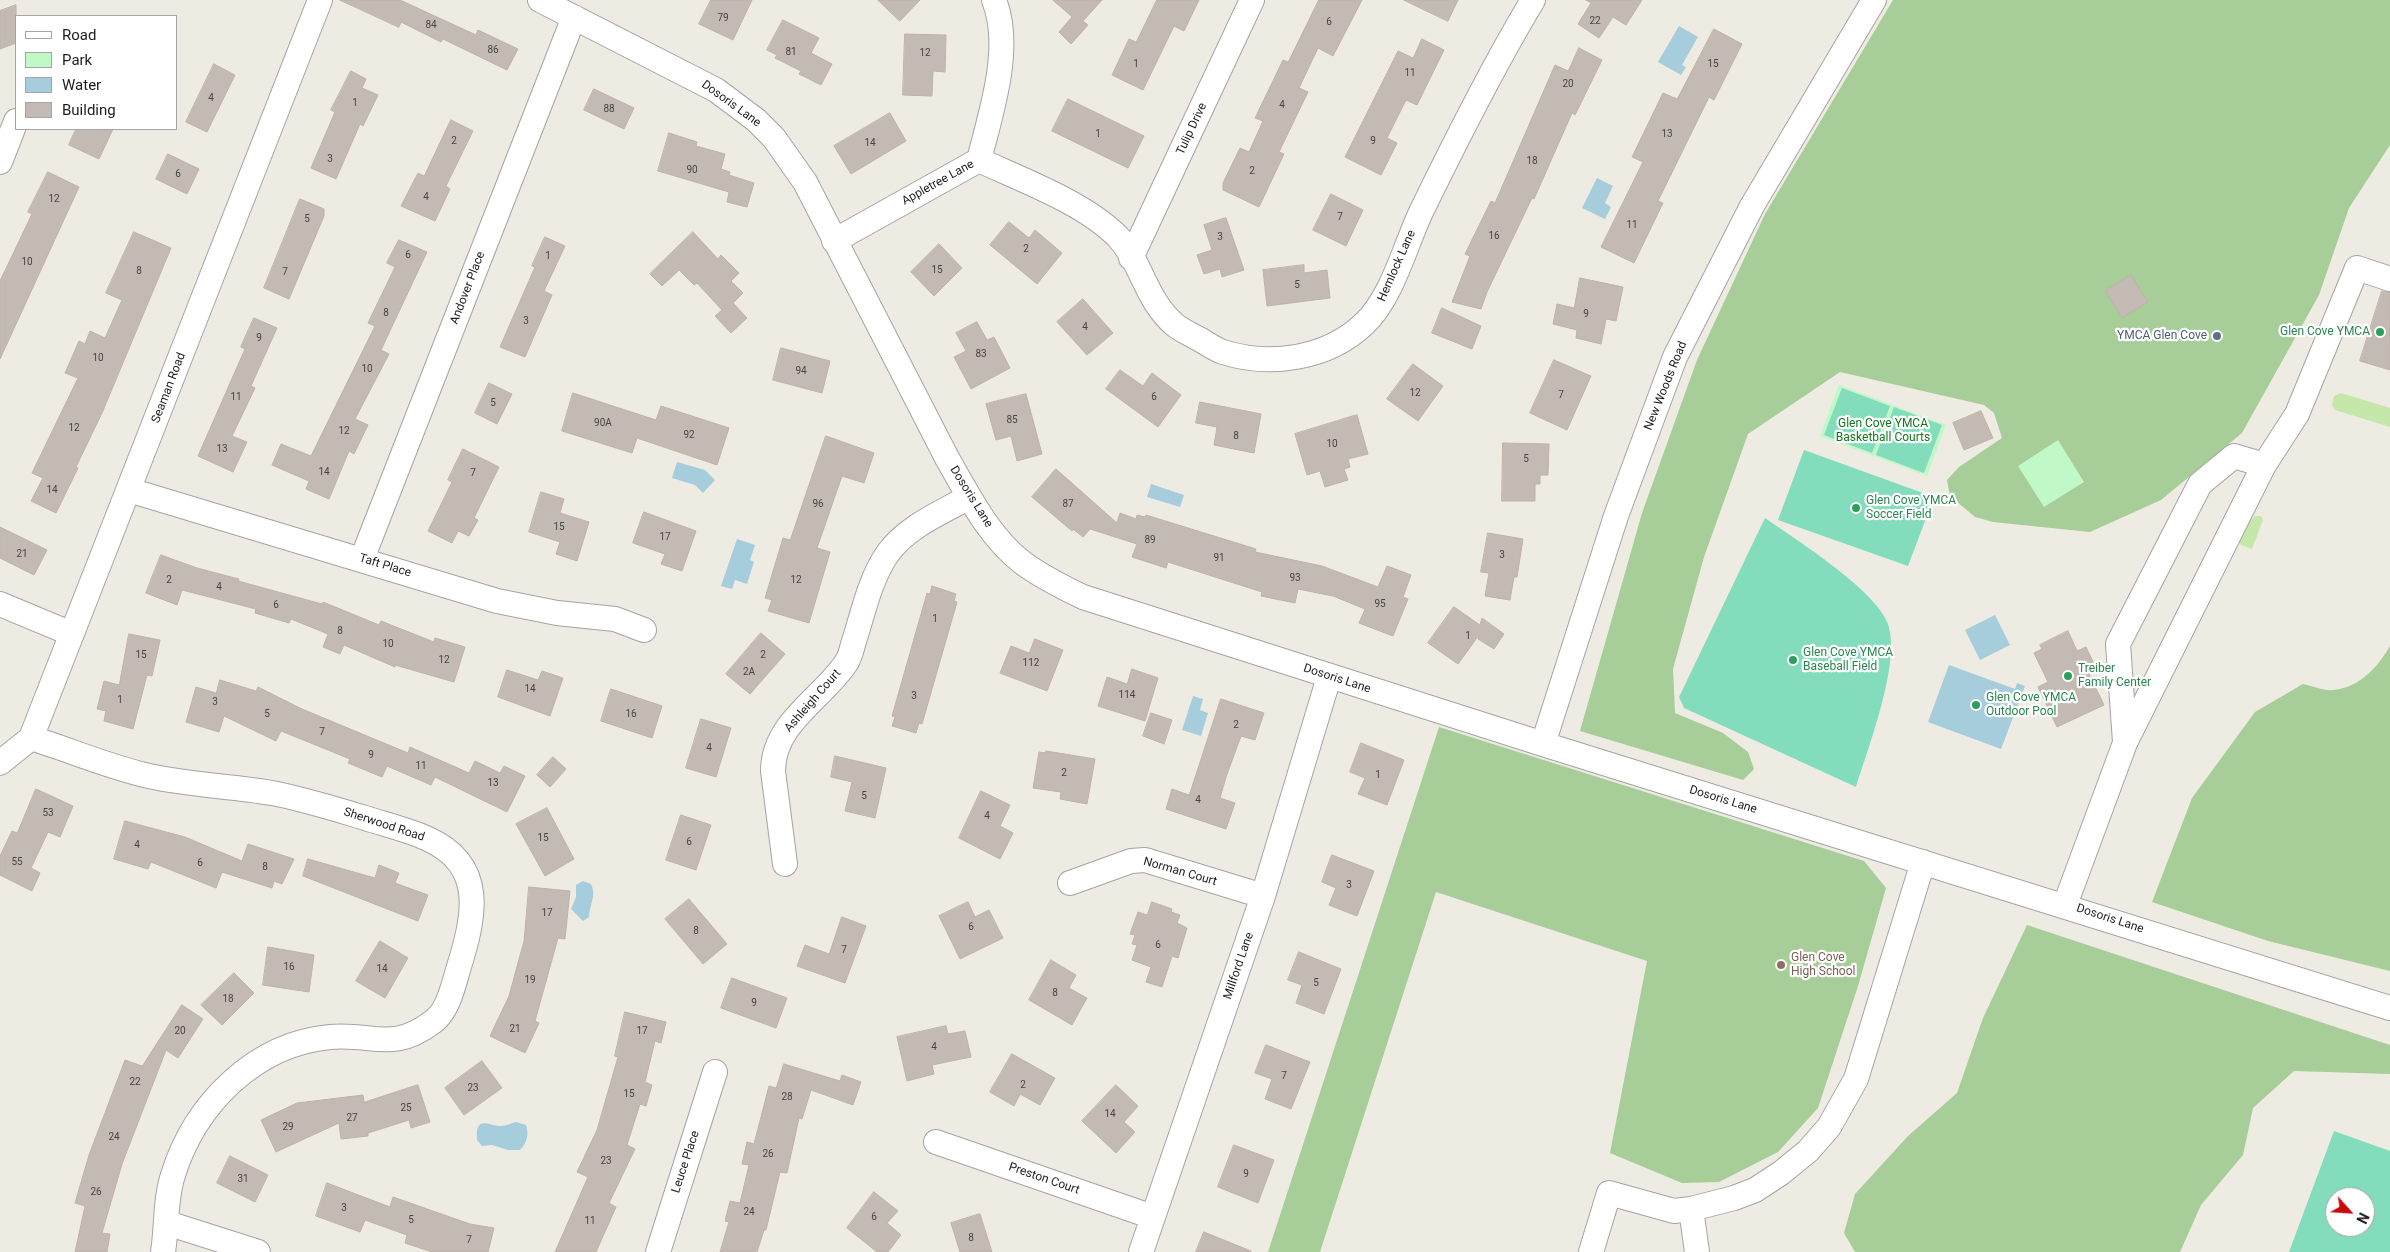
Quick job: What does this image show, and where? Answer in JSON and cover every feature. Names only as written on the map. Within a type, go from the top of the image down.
[{"type":"street","name":"Seaman Road","points":[[0,763],[31,738],[320,0]]},
{"type":"street","name":"Dosoris Lane","points":[[540,0],[689,74],[716,90],[756,120],[774,138],[805,182],[947,458],[990,530],[1022,562],[1067,590],[1083,597],[1543,744],[2065,905],[2390,1008]]},
{"type":"street","name":"Appletree Lane","points":[[834,241],[978,160],[997,88],[1001,54],[998,9],[994,0]]},
{"type":"street","name":"Tulip Drive","points":[[1131,258],[1252,0]]},
{"type":"street","name":"Hemlock Lane","points":[[978,160],[1043,190],[1095,218],[1119,238],[1152,298],[1176,326],[1220,351],[1246,358],[1293,359],[1334,345],[1364,324],[1381,304],[1421,214],[1451,153],[1503,50],[1533,0]]},
{"type":"street","name":"New Woods Road","points":[[1543,744],[1616,516],[1675,356],[1752,206],[1874,0]]},
{"type":"street","name":"Andover Place","points":[[362,559],[574,17]]},
{"type":"street","points":[[0,162],[15,124]]},
{"type":"street","points":[[2065,905],[2125,743],[2264,464],[2297,414],[2357,268],[2390,280]]},
{"type":"street","points":[[2125,743],[2118,644],[2200,484],[2234,456],[2264,464]]},
{"type":"street","name":"Taft Place","points":[[129,490],[497,601],[557,613],[615,619],[644,630]]},
{"type":"street","name":"Ashleigh Court","points":[[784,864],[773,771],[773,758],[779,743],[794,720],[847,662],[873,581],[888,553],[909,531],[970,497]]},
{"type":"street","points":[[0,604],[72,634]]},
{"type":"street","name":"Millford Lane","points":[[1141,1252],[1263,896],[1329,676]]},
{"type":"street","name":"Sherwood Road","points":[[31,738],[146,775],[194,785],[271,793],[310,802],[402,829],[427,838],[451,851],[464,869],[470,885],[472,904],[468,937],[451,994],[438,1018],[417,1034],[388,1041],[333,1037],[300,1042],[281,1049],[243,1070],[220,1092],[190,1136],[172,1175],[163,1252]]},
{"type":"street","name":"Norman Court","points":[[1070,883],[1131,861],[1145,860],[1263,896]]},
{"type":"street","points":[[1591,1252],[1610,1193],[1674,1211],[1691,1209],[1734,1198],[1755,1190],[1781,1173],[1808,1151],[1829,1127],[1856,1079],[1923,862]]},
{"type":"street","name":"Leuce Place","points":[[658,1252],[715,1072]]},
{"type":"street","name":"Preston Court","points":[[936,1142],[1153,1217]]},
{"type":"street","points":[[1691,1209],[1697,1252]]},
{"type":"street","points":[[167,1223],[258,1252]]},
{"type":"green space","points":[[1893,0],[2390,0],[2390,145],[2349,208],[2319,295],[2242,433],[2161,500],[2090,532],[1993,522],[1975,517],[1950,496],[1947,480],[1959,467],[2002,438],[1994,413],[1984,405],[1840,372],[1748,434],[1704,557],[1673,669],[1675,713],[1723,733],[1748,752],[1754,769],[1743,780],[1580,731],[1642,513],[1697,360],[1765,214]]},
{"type":"green space","name":"Glen Cove YMCA Basketball Courts","points":[[1839,385],[1946,425],[1927,476],[1820,436]]},
{"type":"green space","points":[[1842,388],[1890,406],[1872,453],[1824,435]]},
{"type":"green space","points":[[2341,393],[2390,408],[2390,427],[2335,410],[2332,405],[2334,396]]},
{"type":"green space","points":[[1894,407],[1942,425],[1924,473],[1876,455]]},
{"type":"green space","points":[[2058,440],[2084,482],[2044,507],[2018,466]]},
{"type":"green space","name":"Glen Cove YMCA Soccer Field","points":[[1804,450],[1934,497],[1908,566],[1778,520]]},
{"type":"green space","points":[[2255,516],[2261,516],[2263,520],[2252,549],[2241,545],[2238,541],[2249,522]]},
{"type":"green space","name":"Glen Cove YMCA Baseball Field","points":[[1765,518],[1852,581],[1868,596],[1888,624],[1891,641],[1887,682],[1875,729],[1856,787],[1684,708],[1679,697]]},
{"type":"green space","points":[[2390,646],[2390,971],[2268,941],[2152,902],[2192,798],[2255,712],[2303,684],[2330,690],[2352,685],[2374,668]]},
{"type":"green space","points":[[1439,727],[1864,861],[1886,888],[1858,986],[1818,1108],[1778,1152],[1719,1182],[1682,1183],[1610,1153],[1647,961],[1436,892],[1320,1252],[1268,1252]]},
{"type":"green space","points":[[2027,925],[2390,1045],[2390,1074],[2294,1071],[2253,1108],[2243,1155],[2201,1205],[2180,1252],[1855,1252],[1844,1233],[1855,1194],[1908,1136],[1957,1093],[1983,1018]]},
{"type":"green space","points":[[2334,1131],[2390,1151],[2390,1252],[2289,1252]]},
{"type":"water","points":[[1679,26],[1698,37],[1682,65],[1686,67],[1681,75],[1658,62]]},
{"type":"water","points":[[1597,178],[1613,186],[1605,203],[1611,207],[1605,219],[1582,208]]},
{"type":"water","points":[[677,462],[705,470],[715,480],[703,493],[695,485],[672,478]]},
{"type":"water","points":[[1151,484],[1184,495],[1180,507],[1147,497]]},
{"type":"water","points":[[737,539],[755,545],[750,560],[754,562],[747,584],[735,580],[732,589],[721,586]]},
{"type":"water","points":[[1995,615],[2010,645],[1980,660],[1965,630]]},
{"type":"water","name":"Glen Cove YMCA Outdoor Pool","points":[[1949,665],[2015,689],[2017,683],[2025,686],[2001,749],[1928,722]]},
{"type":"water","points":[[1193,696],[1203,699],[1200,710],[1208,713],[1201,736],[1182,730]]},
{"type":"water","points":[[583,881],[591,884],[593,896],[589,917],[583,921],[571,909],[576,897],[576,885]]},
{"type":"water","points":[[516,1122],[526,1125],[527,1128],[526,1141],[520,1150],[508,1150],[492,1145],[482,1146],[477,1140],[478,1127],[481,1124],[505,1126]]},
{"type":"building","points":[[340,0],[400,0],[476,35],[478,30],[518,49],[507,70],[443,39],[441,42],[401,22],[399,27]]},
{"type":"building","points":[[711,0],[752,0],[733,40],[699,24]]},
{"type":"building","points":[[878,0],[920,0],[900,21]]},
{"type":"building","points":[[1053,0],[1102,0],[1083,21],[1088,25],[1071,44],[1059,32],[1072,17]]},
{"type":"building","points":[[1157,0],[1199,0],[1184,31],[1174,26],[1143,90],[1112,75],[1129,39],[1136,42]]},
{"type":"building","points":[[1319,0],[1362,0],[1333,56],[1318,48],[1299,88],[1308,92],[1279,152],[1284,154],[1259,207],[1223,190],[1223,183],[1240,148],[1249,152],[1263,121],[1255,118],[1283,60],[1288,62]]},
{"type":"building","points":[[1404,0],[1458,0],[1448,21]]},
{"type":"building","points":[[1586,0],[1642,0],[1626,25],[1613,17],[1599,38],[1578,24],[1591,3]]},
{"type":"building","points":[[16,5],[15,43],[0,49],[0,11]]},
{"type":"building","points":[[783,20],[819,38],[811,53],[832,64],[821,85],[799,74],[801,71],[775,58],[777,55],[767,50]]},
{"type":"building","points":[[1714,29],[1742,44],[1714,100],[1709,97],[1658,201],[1663,203],[1634,263],[1601,247],[1643,162],[1632,157],[1663,93],[1677,99]]},
{"type":"building","points":[[905,34],[946,35],[945,72],[933,71],[932,96],[903,95]]},
{"type":"building","points":[[1422,39],[1444,50],[1417,105],[1406,100],[1387,138],[1397,143],[1381,175],[1345,157],[1398,51],[1413,58]]},
{"type":"building","points":[[1579,48],[1602,60],[1575,115],[1572,113],[1534,199],[1532,198],[1487,292],[1481,309],[1452,302],[1470,256],[1465,254],[1491,201],[1495,203],[1555,65],[1568,71]]},
{"type":"building","points":[[214,64],[235,75],[207,132],[186,122]]},
{"type":"building","points":[[351,71],[366,79],[362,88],[378,95],[363,126],[360,124],[336,179],[311,168],[335,112],[331,110]]},
{"type":"building","points":[[594,89],[634,108],[624,129],[584,110]]},
{"type":"building","points":[[1068,99],[1144,136],[1128,168],[1052,131]]},
{"type":"building","points":[[890,113],[906,141],[851,174],[834,146]]},
{"type":"building","points":[[451,120],[473,131],[446,186],[450,189],[435,221],[401,206],[418,173],[424,176]]},
{"type":"building","points":[[76,130],[113,130],[99,159],[69,145]]},
{"type":"building","points":[[669,133],[697,142],[696,146],[725,154],[721,169],[730,172],[729,175],[754,183],[747,207],[727,202],[729,192],[658,171]]},
{"type":"building","points":[[168,154],[199,169],[187,194],[156,179]]},
{"type":"building","points":[[48,172],[79,187],[0,359],[0,281],[32,214],[28,212]]},
{"type":"building","points":[[1331,194],[1363,210],[1346,246],[1313,230]]},
{"type":"building","points":[[300,199],[324,209],[324,216],[289,299],[264,288]]},
{"type":"building","points":[[1226,218],[1244,270],[1222,277],[1220,269],[1204,274],[1197,255],[1212,250],[1204,225]]},
{"type":"building","points":[[1009,222],[1029,238],[1035,230],[1062,253],[1037,284],[990,245]]},
{"type":"building","points":[[134,232],[171,248],[102,413],[56,513],[31,501],[43,478],[32,473],[78,378],[65,373],[79,341],[85,344],[90,331],[105,338],[122,300],[106,293]]},
{"type":"building","points":[[693,232],[718,259],[721,255],[739,273],[731,281],[743,293],[733,303],[747,318],[731,333],[715,316],[722,310],[697,283],[694,285],[679,270],[662,286],[650,274]]},
{"type":"building","points":[[545,237],[565,246],[544,291],[552,295],[525,357],[500,347],[535,267],[532,266]]},
{"type":"building","points":[[399,240],[427,252],[381,350],[389,354],[355,419],[368,425],[354,454],[349,451],[329,499],[306,489],[309,481],[272,465],[281,444],[311,456],[375,326],[368,323],[395,267],[387,263]]},
{"type":"building","points":[[939,244],[962,268],[934,296],[911,272]]},
{"type":"building","points":[[1304,265],[1304,273],[1327,270],[1330,298],[1267,306],[1263,270]]},
{"type":"building","points":[[2131,275],[2148,302],[2122,318],[2105,291]]},
{"type":"building","points":[[1580,278],[1623,287],[1616,321],[1606,319],[1601,344],[1576,338],[1577,330],[1553,324],[1557,304],[1574,308]]},
{"type":"building","name":"Glen Cove YMCA","points":[[2382,291],[2390,292],[2390,370],[2360,361]]},
{"type":"building","points":[[1083,299],[1113,333],[1087,355],[1057,322]]},
{"type":"building","points":[[1442,308],[1481,326],[1472,349],[1432,333]]},
{"type":"building","points":[[254,318],[277,328],[251,386],[255,388],[232,436],[247,442],[233,472],[198,456],[245,349],[241,347]]},
{"type":"building","points":[[977,322],[987,340],[994,337],[1010,368],[971,389],[954,357],[966,351],[956,333]]},
{"type":"building","points":[[781,348],[830,361],[822,393],[773,380]]},
{"type":"building","points":[[1554,360],[1591,376],[1567,430],[1530,413]]},
{"type":"building","points":[[1413,364],[1443,386],[1418,421],[1387,399]]},
{"type":"building","points":[[1120,370],[1143,386],[1152,373],[1181,395],[1158,427],[1106,389]]},
{"type":"building","points":[[489,383],[512,394],[497,424],[475,413]]},
{"type":"building","points":[[573,393],[656,420],[661,406],[729,428],[717,465],[637,438],[632,453],[562,431]]},
{"type":"building","points":[[1026,394],[1042,454],[1017,461],[1011,436],[996,440],[986,404]]},
{"type":"building","points":[[1200,402],[1261,414],[1254,453],[1214,445],[1217,427],[1196,423]]},
{"type":"building","points":[[1981,411],[1993,438],[1964,450],[1953,423]]},
{"type":"building","points":[[1357,415],[1368,454],[1348,459],[1350,467],[1344,469],[1348,480],[1325,487],[1320,471],[1307,475],[1295,434]]},
{"type":"building","points":[[826,436],[874,453],[864,483],[842,476],[817,548],[830,552],[809,623],[768,611],[772,600],[765,598],[783,538],[790,540]]},
{"type":"building","points":[[1503,443],[1549,444],[1548,475],[1540,475],[1540,484],[1535,484],[1535,501],[1502,501]]},
{"type":"building","points":[[463,449],[499,467],[474,518],[478,520],[469,536],[458,531],[452,543],[428,531],[452,482],[448,480]]},
{"type":"building","points":[[1056,469],[1117,523],[1120,513],[1136,519],[1137,515],[1145,517],[1146,515],[1256,549],[1255,552],[1322,566],[1378,587],[1387,566],[1411,575],[1403,597],[1408,599],[1393,636],[1359,623],[1365,609],[1333,596],[1298,589],[1295,603],[1261,596],[1262,592],[1168,562],[1166,568],[1132,557],[1137,544],[1090,529],[1083,537],[1073,529],[1072,531],[1032,497]]},
{"type":"building","points":[[541,492],[564,499],[560,513],[589,522],[577,561],[556,554],[560,542],[529,532]]},
{"type":"building","points":[[644,512],[696,531],[682,571],[661,564],[665,554],[633,543]]},
{"type":"building","points":[[0,527],[47,550],[34,575],[0,558]]},
{"type":"building","points":[[1488,533],[1523,539],[1517,577],[1514,577],[1510,600],[1485,596],[1489,573],[1481,572]]},
{"type":"building","points":[[161,555],[197,568],[239,579],[238,581],[322,604],[323,602],[379,625],[381,621],[434,642],[435,638],[465,647],[454,682],[395,665],[395,667],[344,645],[340,654],[323,647],[328,634],[291,619],[289,623],[255,613],[256,609],[182,590],[177,605],[146,593]]},
{"type":"building","points":[[932,586],[956,594],[954,601],[957,602],[922,724],[919,723],[916,733],[892,726],[895,717],[892,716],[927,593],[930,594]]},
{"type":"building","points":[[1454,607],[1480,625],[1482,618],[1504,634],[1494,649],[1478,639],[1479,635],[1458,664],[1428,643]]},
{"type":"building","name":"Treiber Family Center","points":[[2068,631],[2077,651],[2086,647],[2095,666],[2087,670],[2104,705],[2057,727],[2038,687],[2048,682],[2034,653],[2042,649],[2040,645]]},
{"type":"building","points":[[761,633],[785,654],[750,694],[726,674]]},
{"type":"building","points":[[129,634],[160,640],[152,676],[147,675],[133,729],[104,721],[106,711],[97,709],[104,681],[119,685]]},
{"type":"building","points":[[1035,639],[1063,650],[1047,691],[1000,673],[1011,646],[1029,653]]},
{"type":"building","points":[[1132,669],[1158,678],[1145,721],[1098,706],[1107,677],[1127,684]]},
{"type":"building","points":[[507,670],[538,680],[542,671],[563,678],[550,716],[498,697]]},
{"type":"building","points":[[220,680],[256,691],[258,687],[302,709],[408,753],[410,747],[469,773],[475,761],[500,773],[504,766],[525,776],[507,812],[435,777],[431,785],[387,766],[382,777],[348,763],[350,759],[281,731],[276,741],[224,716],[219,732],[186,722],[196,687],[216,693]]},
{"type":"building","points":[[611,689],[662,706],[652,738],[601,721]]},
{"type":"building","points":[[1221,699],[1264,713],[1255,740],[1241,736],[1226,777],[1220,798],[1235,803],[1226,829],[1166,809],[1172,789],[1189,795]]},
{"type":"building","points":[[1151,713],[1172,720],[1164,744],[1143,736]]},
{"type":"building","points":[[701,719],[731,728],[716,777],[686,768]]},
{"type":"building","points":[[1361,743],[1404,760],[1387,805],[1358,794],[1365,778],[1350,772]]},
{"type":"building","points":[[1046,751],[1095,759],[1087,804],[1060,799],[1061,792],[1033,788],[1039,752],[1046,753]]},
{"type":"building","points":[[835,756],[886,768],[875,818],[845,811],[852,782],[831,777]]},
{"type":"building","points":[[553,757],[566,769],[550,787],[537,775]]},
{"type":"building","points":[[36,789],[73,806],[60,837],[48,832],[31,868],[40,873],[32,891],[0,875],[0,856],[12,831],[17,833]]},
{"type":"building","points":[[981,791],[1010,805],[1000,826],[1013,833],[1000,859],[959,838]]},
{"type":"building","points":[[547,808],[574,859],[545,876],[516,824]]},
{"type":"building","points":[[681,815],[711,825],[696,870],[666,860]]},
{"type":"building","points":[[125,821],[185,837],[242,861],[248,844],[294,859],[282,884],[274,881],[272,888],[222,872],[216,888],[151,862],[148,869],[114,859]]},
{"type":"building","points":[[1332,855],[1374,871],[1357,916],[1329,905],[1336,888],[1322,882]]},
{"type":"building","points":[[308,859],[375,878],[379,865],[399,873],[395,883],[428,895],[418,921],[303,876]]},
{"type":"building","points":[[529,887],[570,891],[565,939],[558,938],[535,1021],[539,1023],[525,1053],[490,1036],[509,996],[524,941]]},
{"type":"building","points":[[689,899],[727,944],[703,964],[665,919]]},
{"type":"building","points":[[968,902],[975,917],[989,910],[1003,938],[960,959],[939,916]]},
{"type":"building","points":[[1152,902],[1172,909],[1171,912],[1180,915],[1177,923],[1187,928],[1178,958],[1172,956],[1162,987],[1146,982],[1151,967],[1132,960],[1137,945],[1132,944],[1135,935],[1130,934],[1138,912],[1147,915]]},
{"type":"building","points":[[842,917],[866,926],[845,983],[797,966],[805,945],[829,954]]},
{"type":"building","points":[[380,941],[408,958],[385,998],[356,981]]},
{"type":"building","points":[[268,947],[314,955],[309,992],[263,985]]},
{"type":"building","points":[[1299,952],[1341,969],[1324,1014],[1296,1003],[1302,985],[1288,980]]},
{"type":"building","points":[[1051,960],[1076,975],[1069,988],[1087,998],[1072,1025],[1029,1000]]},
{"type":"building","points":[[234,973],[254,993],[222,1025],[201,1005]]},
{"type":"building","points":[[732,978],[787,998],[776,1028],[721,1008]]},
{"type":"building","points":[[182,1005],[203,1019],[178,1058],[166,1050],[122,1164],[102,1233],[110,1234],[107,1252],[75,1252],[85,1206],[75,1203],[89,1155],[125,1060],[142,1066]]},
{"type":"building","points":[[625,1012],[666,1022],[661,1043],[655,1041],[645,1082],[652,1085],[646,1106],[640,1104],[627,1145],[635,1149],[609,1203],[616,1207],[596,1252],[555,1252],[588,1177],[577,1172],[597,1130],[618,1057],[615,1056]]},
{"type":"building","points":[[946,1026],[948,1034],[965,1031],[971,1057],[932,1065],[934,1074],[907,1081],[897,1037]]},
{"type":"building","points":[[1266,1045],[1310,1062],[1291,1109],[1265,1099],[1272,1079],[1255,1073]]},
{"type":"building","points":[[1012,1054],[1055,1078],[1040,1105],[1020,1094],[1014,1106],[990,1092]]},
{"type":"building","points":[[482,1061],[502,1088],[464,1115],[445,1088]]},
{"type":"building","points":[[784,1064],[840,1081],[842,1075],[861,1082],[853,1105],[811,1090],[802,1119],[799,1118],[787,1173],[780,1172],[766,1230],[764,1230],[757,1252],[720,1252],[729,1222],[725,1221],[730,1201],[740,1203],[749,1165],[742,1164],[747,1142],[754,1144],[769,1086],[776,1088]]},
{"type":"building","points":[[418,1085],[430,1122],[411,1128],[409,1120],[368,1133],[368,1136],[341,1139],[339,1123],[276,1152],[261,1120],[297,1103],[363,1095],[364,1102]]},
{"type":"building","points":[[1116,1085],[1138,1106],[1124,1122],[1135,1132],[1116,1153],[1082,1121]]},
{"type":"building","points":[[1234,1145],[1274,1160],[1258,1203],[1218,1187]]},
{"type":"building","points":[[230,1156],[268,1175],[255,1202],[217,1183]]},
{"type":"building","points":[[327,1183],[390,1207],[393,1197],[470,1224],[494,1228],[488,1252],[432,1252],[405,1243],[407,1235],[365,1220],[360,1232],[316,1216]]},
{"type":"building","points":[[874,1192],[898,1211],[887,1223],[901,1235],[888,1252],[877,1252],[847,1228]]},
{"type":"building","points":[[980,1214],[992,1252],[960,1252],[951,1223]]},
{"type":"building","points":[[1204,1232],[1251,1251],[1251,1252],[1196,1252]]},
{"type":"place","name":"Glen Cove YMCA","points":[[2380,332]]},
{"type":"place","name":"YMCA Glen Cove","points":[[2217,336]]},
{"type":"place","name":"Glen Cove YMCA Soccer Field","points":[[1856,508]]},
{"type":"place","name":"Glen Cove YMCA Baseball Field","points":[[1793,660]]},
{"type":"place","name":"Treiber Family Center","points":[[2068,676]]},
{"type":"place","name":"Glen Cove YMCA Outdoor Pool","points":[[1976,705]]},
{"type":"place","name":"Glen Cove High School","points":[[1781,965]]}]
